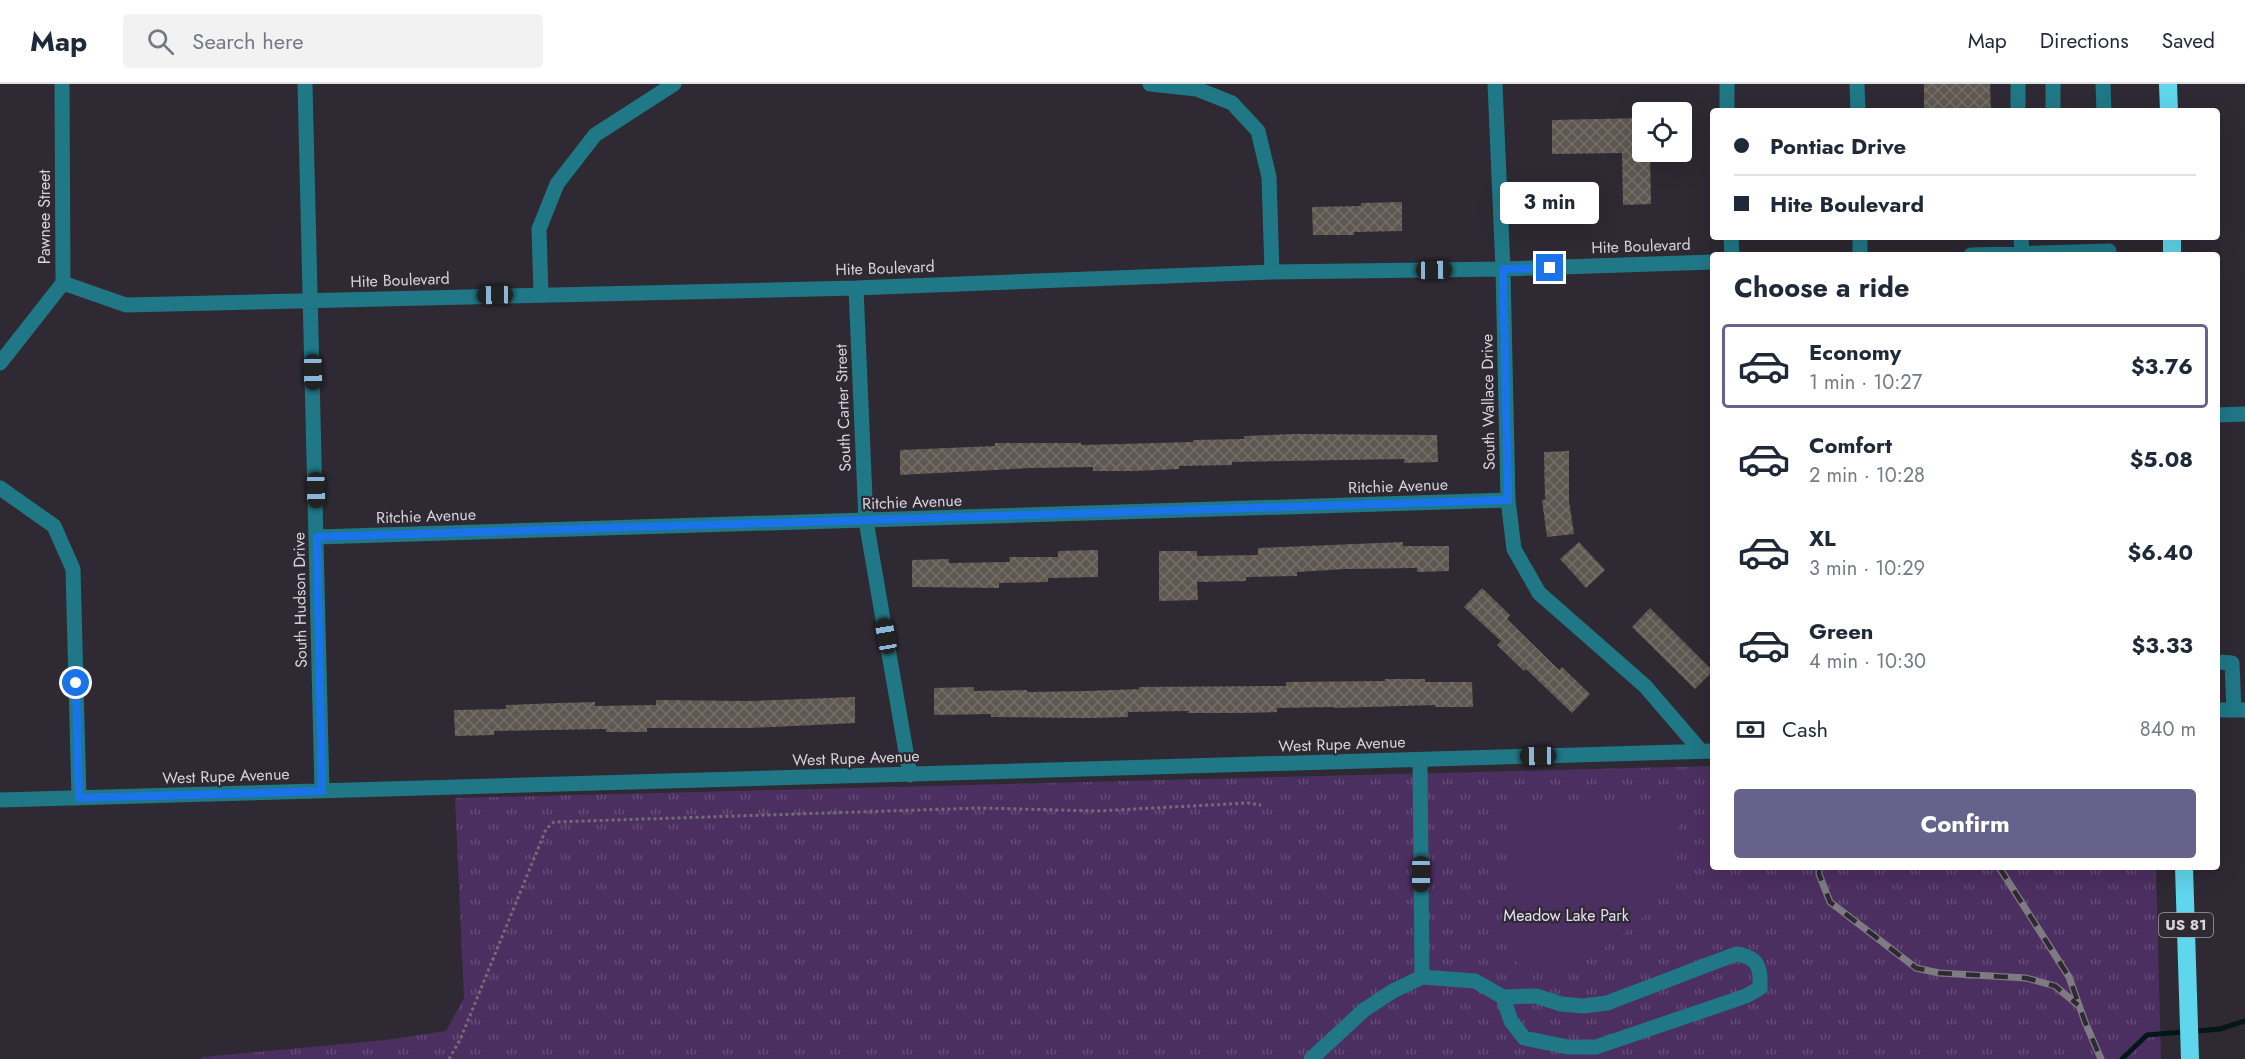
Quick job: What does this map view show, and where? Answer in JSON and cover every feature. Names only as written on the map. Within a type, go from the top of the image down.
[{"type":"highway","points":[[2168,84],[2169,108]]},
{"type":"highway","name":"US 81","points":[[2184,870],[2190,1059]]},
{"type":"street","name":"Pawnee Street","points":[[0,363],[63,283],[62,84]]},
{"type":"street","name":"South Hudson Drive","points":[[305,84],[322,791]]},
{"type":"street","points":[[541,294],[540,229],[557,184],[595,135],[674,84]]},
{"type":"street","points":[[1150,84],[1197,89],[1232,103],[1258,131],[1269,177],[1272,272]]},
{"type":"street","name":"South Wallace Drive","points":[[1495,84],[1503,269],[1508,500],[1514,549],[1539,592],[1645,686],[1707,751]]},
{"type":"street","points":[[1727,84],[1727,108]]},
{"type":"street","points":[[1857,84],[1858,108]]},
{"type":"street","points":[[2018,84],[2018,108]]},
{"type":"street","points":[[2053,84],[2053,108]]},
{"type":"street","points":[[2103,84],[2104,108]]},
{"type":"street","points":[[2029,252],[2055,244],[2109,248]]},
{"type":"street","name":"Hite Boulevard","points":[[63,283],[126,305],[856,288],[1272,272],[1503,269],[1710,262]]},
{"type":"street","name":"South Carter Street","points":[[856,288],[866,521],[910,774]]},
{"type":"street","points":[[2220,415],[2245,414]]},
{"type":"street","points":[[0,488],[54,526],[73,569],[79,798]]},
{"type":"street","name":"Ritchie Avenue","points":[[317,537],[1508,500]]},
{"type":"street","points":[[2220,663],[2232,663],[2240,710],[2220,710]]},
{"type":"street","name":"West Rupe Avenue","points":[[0,800],[1707,751]]},
{"type":"street","points":[[1420,759],[1422,977]]},
{"type":"street","points":[[1311,1059],[1364,1010],[1422,977],[1475,981],[1503,997],[1536,996],[1561,1004],[1583,1006],[1607,1003],[1736,954],[1748,956],[1757,963],[1760,976],[1760,988],[1746,996],[1596,1047],[1568,1047],[1524,1038],[1511,1021],[1503,997]]},
{"type":"path","points":[[449,1059],[460,1040],[538,845],[546,829],[554,822],[980,808],[1097,812],[1248,803],[1261,805]]},
{"type":"green space","name":"Meadow Lake Park","points":[[1710,766],[1710,870],[2156,870],[2161,1059],[202,1059],[202,1057],[386,1040],[446,1031],[464,998],[455,798]]},
{"type":"green space","points":[[1678,799],[1678,833],[1668,877],[1647,914],[1613,942],[1583,962],[1533,972],[1515,961],[1510,812],[1518,805],[1530,802]]},
{"type":"building","points":[[1924,84],[1990,84],[1991,108],[1924,108]]},
{"type":"building","points":[[1632,118],[1632,162],[1650,162],[1651,204],[1623,205],[1622,153],[1552,154],[1552,120]]},
{"type":"building","points":[[1402,202],[1402,231],[1354,232],[1354,235],[1313,235],[1312,207]]},
{"type":"building","points":[[1437,435],[1438,462],[1404,463],[1404,459],[1232,462],[1232,465],[1179,466],[1179,469],[1134,471],[1093,471],[1093,467],[1031,468],[900,475],[900,450],[995,446],[995,443],[1081,443],[1081,445],[1193,442],[1193,440],[1244,439],[1244,436]]},
{"type":"building","points":[[1569,451],[1569,501],[1574,534],[1547,537],[1542,500],[1545,500],[1544,452]]},
{"type":"building","points":[[1403,542],[1403,546],[1449,546],[1449,571],[1417,572],[1417,568],[1346,569],[1297,572],[1297,576],[1246,577],[1246,581],[1197,582],[1198,600],[1159,601],[1159,551],[1197,551],[1197,556],[1258,555],[1258,548]]},
{"type":"building","points":[[1579,542],[1605,570],[1586,588],[1560,559]]},
{"type":"building","points":[[1098,550],[1098,577],[1048,578],[1048,582],[999,583],[999,588],[912,587],[912,560],[949,559],[949,563],[1010,562],[1009,557],[1058,557],[1058,551]]},
{"type":"building","points":[[1482,588],[1510,615],[1507,619],[1559,670],[1562,667],[1590,694],[1572,713],[1497,645],[1501,641],[1464,607]]},
{"type":"building","points":[[1650,608],[1710,668],[1710,674],[1695,689],[1632,627]]},
{"type":"building","points":[[1385,679],[1472,682],[1473,707],[1435,707],[1435,705],[1277,708],[1277,712],[1237,713],[1128,712],[1128,717],[1089,718],[991,717],[991,714],[934,715],[934,688],[974,687],[974,691],[1088,691],[1139,689],[1139,687],[1286,686],[1286,682],[1385,681]]},
{"type":"building","points":[[855,697],[855,723],[749,728],[647,728],[647,732],[606,732],[606,729],[494,731],[494,735],[455,736],[454,710],[506,709],[506,705],[557,703],[595,702],[595,706],[656,705],[656,700],[749,701]]},
{"type":"waterway","points":[[2122,1059],[2147,1035],[2220,1029],[2245,1021]]},
{"type":"railway","points":[[1819,870],[1830,902],[1916,968],[1939,973],[2026,978],[2055,986],[2078,1005]]},
{"type":"railway","points":[[2001,870],[2069,977],[2101,1059]]},
{"type":"route","points":[[76,683],[79,798],[322,791],[317,537],[1508,500],[1503,269],[1550,268]]}]
